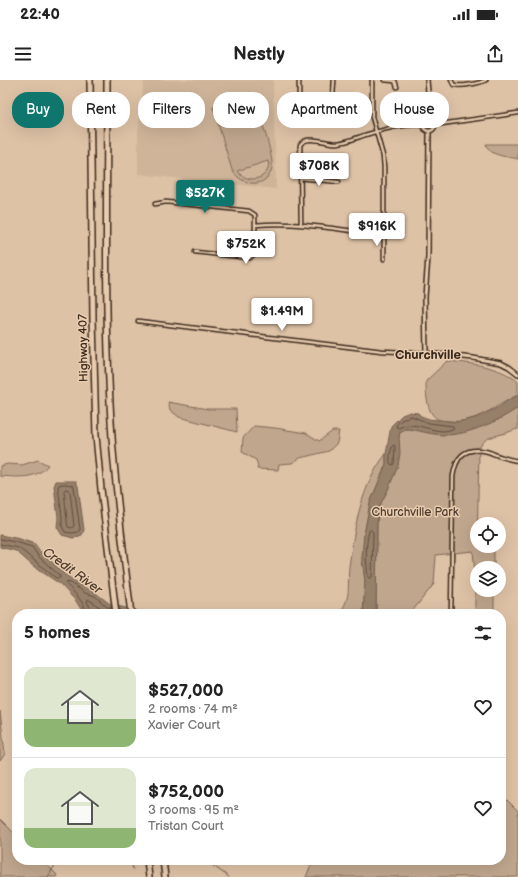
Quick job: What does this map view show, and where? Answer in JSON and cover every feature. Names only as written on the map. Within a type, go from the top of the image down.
[{"type":"highway","name":"Highway 407","points":[[90,80],[96,436],[115,609]]},
{"type":"highway","points":[[106,80],[108,331],[112,436],[118,504],[130,609]]},
{"type":"highway","points":[[148,865],[149,877]]},
{"type":"highway","points":[[163,865],[164,877]]},
{"type":"street","points":[[299,80],[299,99],[302,102],[325,104],[330,102],[333,96],[334,80]]},
{"type":"street","points":[[372,80],[372,117],[383,156],[384,167],[384,258]]},
{"type":"street","points":[[384,80],[396,80],[397,87]]},
{"type":"street","points":[[427,80],[428,92]]},
{"type":"street","points":[[451,80],[458,86],[483,82],[486,80]]},
{"type":"street","points":[[449,123],[518,113]]},
{"type":"street","points":[[301,225],[300,145],[304,141],[308,140],[342,143],[389,128]]},
{"type":"street","points":[[424,128],[425,130],[429,131]]},
{"type":"street","points":[[429,131],[433,128]]},
{"type":"street","points":[[426,353],[425,297],[428,257],[429,131]]},
{"type":"street","points":[[300,178],[339,182]]},
{"type":"street","points":[[155,204],[166,202],[249,211],[255,215],[255,253],[250,258],[195,252]]},
{"type":"street","points":[[255,225],[272,223],[301,225],[384,235]]},
{"type":"street","points":[[138,321],[382,351],[426,353],[473,358],[501,363],[518,374]]},
{"type":"street","points":[[451,609],[454,468],[460,456],[472,450],[486,451],[518,461]]},
{"type":"shaded area","points":[[144,80],[273,80],[276,189],[138,174],[139,128],[205,128],[205,92],[143,92]]},
{"type":"green space","points":[[219,128],[264,128],[272,164],[269,175],[265,180],[254,183],[242,180],[236,176],[232,170]],"holes":[[[268,161],[267,172],[263,176],[253,179],[242,176],[237,171]]]},
{"type":"green space","points":[[486,144],[518,144],[518,159],[495,154]]},
{"type":"green space","points":[[447,361],[484,366],[503,372],[518,382],[518,395],[477,417],[468,420],[449,421],[435,418],[429,409],[426,381]]},
{"type":"green space","points":[[168,402],[208,409],[236,409],[237,432],[179,417],[170,410]]},
{"type":"green space","name":"Churchville Park","points":[[518,408],[518,429],[485,440],[480,446],[478,517],[470,517],[470,551],[436,555],[434,584],[414,609],[376,609],[378,516],[381,503],[387,492],[400,432],[405,429],[410,429],[445,435],[498,420]]},
{"type":"green space","points":[[254,426],[306,433],[319,441],[333,431],[339,431],[337,443],[329,451],[300,458],[292,463],[279,464],[278,470],[257,469],[258,466],[256,460],[242,452],[243,438]]},
{"type":"green space","points":[[386,454],[386,464],[370,503],[364,535],[362,559],[365,581],[363,609],[342,609],[346,602],[348,592],[349,567],[356,523],[370,479]]},
{"type":"green space","points":[[38,460],[48,465],[38,473],[26,476],[0,476],[0,466],[8,464],[22,465]]},
{"type":"green space","points":[[473,553],[494,553],[494,561],[474,561]]},
{"type":"green space","points":[[475,597],[494,597],[494,609],[475,609]]},
{"type":"green space","points":[[0,711],[5,754],[0,761]]},
{"type":"green space","points":[[506,799],[518,811],[518,877],[306,877],[311,865],[506,865]]},
{"type":"green space","points":[[0,819],[12,831],[12,865],[47,865],[57,875],[56,877],[0,877]]},
{"type":"water","points":[[518,395],[518,408],[502,418],[464,433],[445,435],[432,434],[410,429],[405,429],[400,432],[400,453],[398,466],[378,510],[376,609],[363,609],[365,581],[362,559],[364,535],[370,503],[386,464],[386,454],[391,426],[402,415],[410,412],[418,413],[429,419],[458,422],[475,418],[499,407]]},
{"type":"water","points":[[56,481],[76,481],[84,530],[82,535],[73,538],[62,535],[57,527],[58,517],[54,486]]},
{"type":"water","name":"Credit River","points":[[0,535],[35,544],[42,554],[64,574],[87,589],[89,588],[110,604],[129,609],[81,609],[76,601],[60,584],[33,566],[16,551],[0,547]]},
{"type":"waterway","points":[[48,877],[55,865]]},
{"type":"waterway","points":[[132,865],[133,869]]},
{"type":"waterway","points":[[212,865],[229,877]]},
{"type":"district","name":"Churchville","points":[[428,354]]}]
